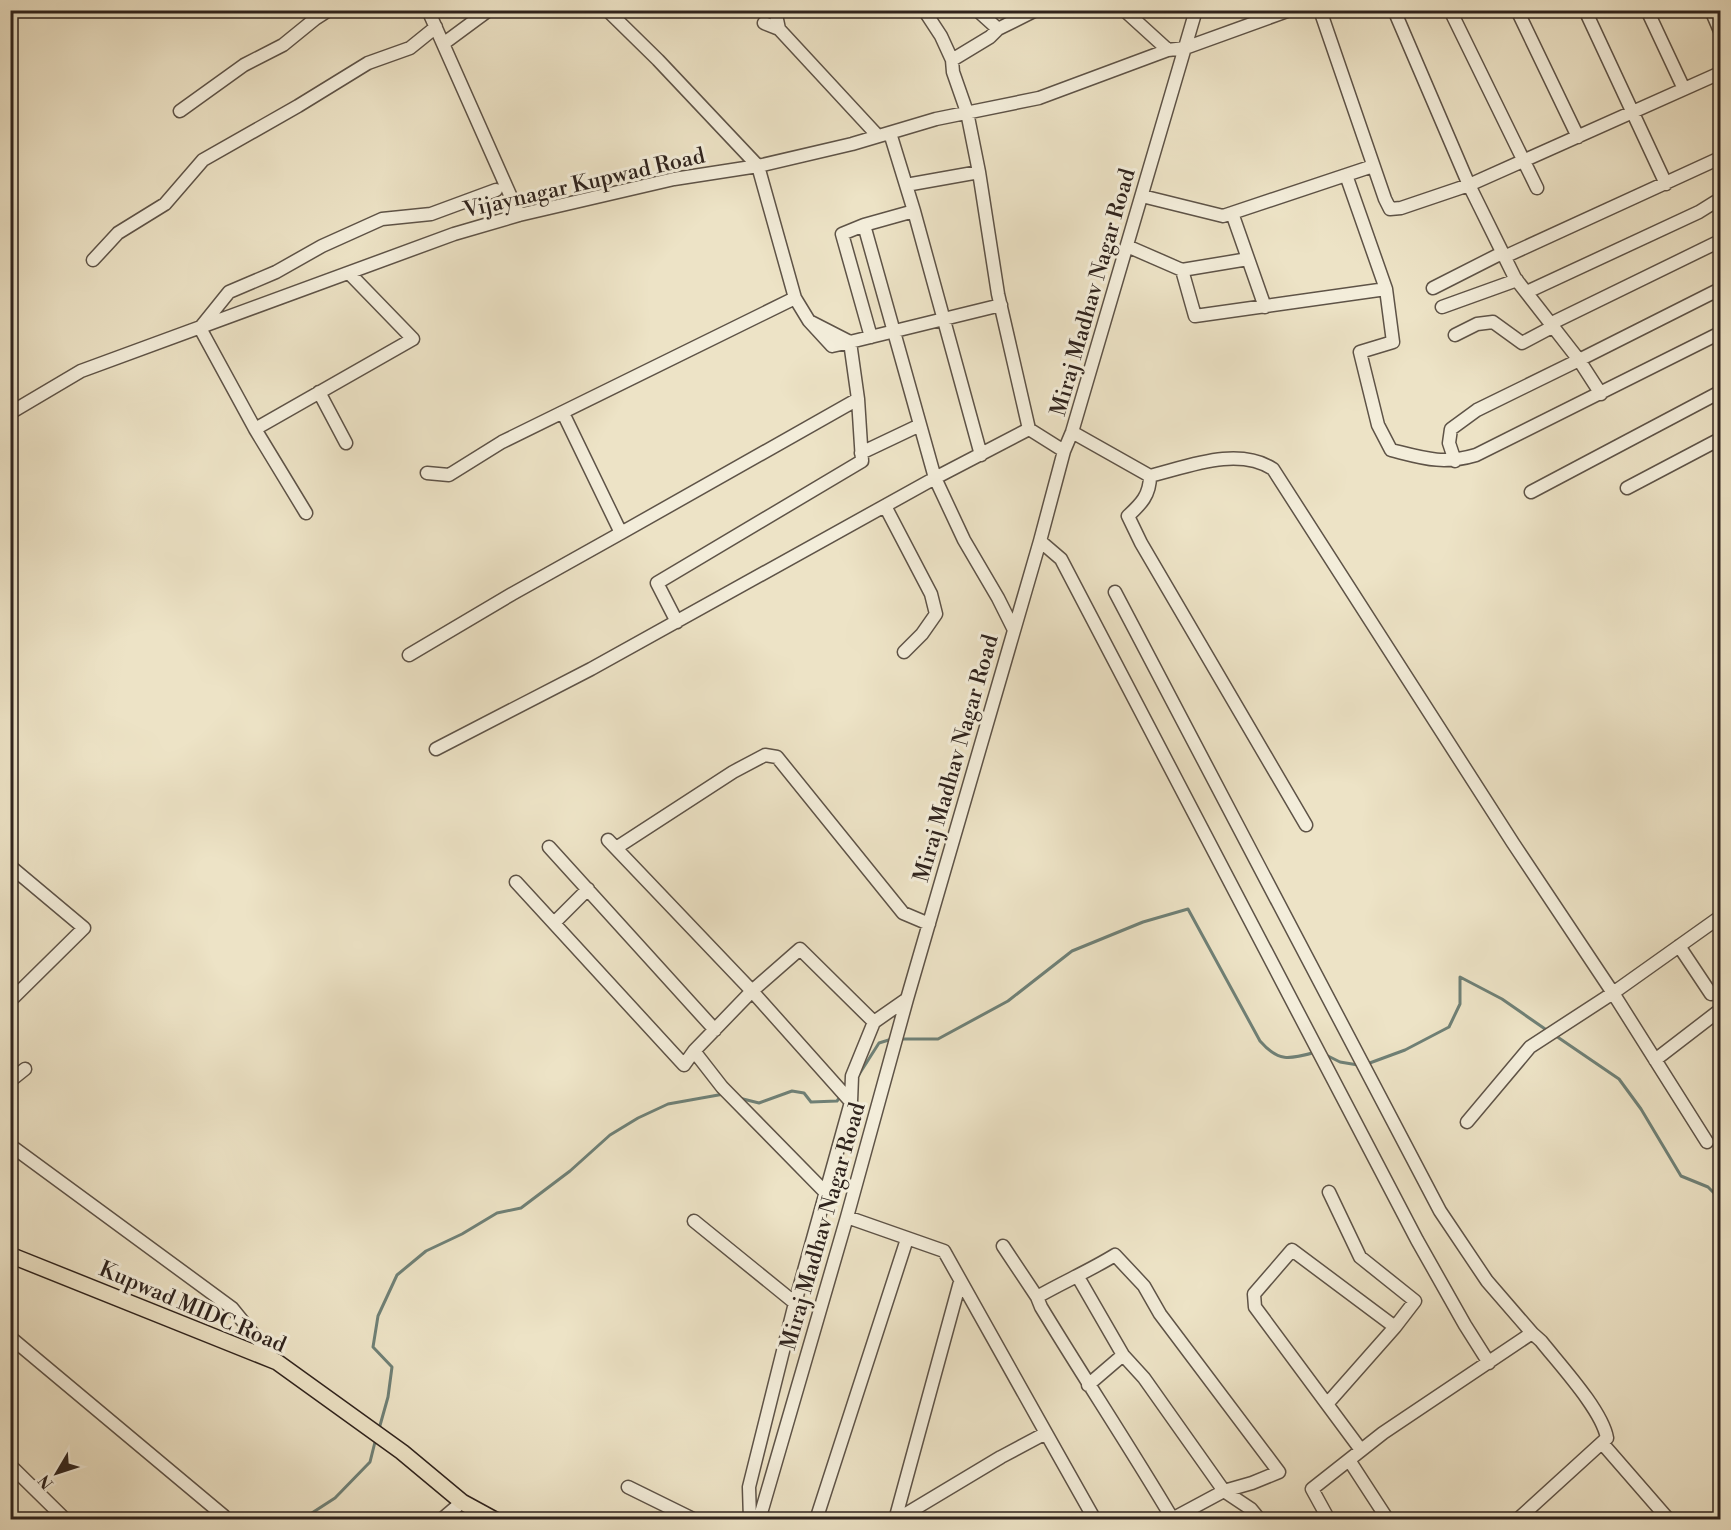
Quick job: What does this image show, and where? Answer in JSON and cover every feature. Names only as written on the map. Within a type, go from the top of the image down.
[{"type":"main road","name":"Kupwad MIDC Road","points":[[10,1254],[276,1362],[402,1452],[462,1502],[495,1520]]},
{"type":"street","points":[[180,111],[244,65],[283,45],[328,10]]},
{"type":"street","points":[[428,10],[519,215]]},
{"type":"street","points":[[443,44],[489,10]]},
{"type":"street","points":[[607,10],[658,60],[758,166],[795,298],[809,321],[832,346],[894,333],[1001,305]]},
{"type":"street","points":[[775,10],[779,29]]},
{"type":"street","points":[[924,10],[952,60],[953,72],[967,112],[1001,305],[1029,429],[1064,451]]},
{"type":"street","points":[[977,10],[998,29]]},
{"type":"street","points":[[952,60],[990,37],[998,29],[1036,10]]},
{"type":"street","points":[[1124,10],[1168,50]]},
{"type":"street","name":"Miraj Madhav Nagar Road","points":[[759,1519],[1064,451],[1072,432],[1196,10]]},
{"type":"street","name":"Vijaynagar Kupwad Road","points":[[10,413],[81,371],[454,234],[519,215],[674,179],[758,166],[852,144],[936,119],[1039,98],[1168,50],[1185,48],[1290,10]]},
{"type":"street","points":[[1320,10],[1390,209],[1401,208],[1469,184],[1578,138],[1720,73]]},
{"type":"street","points":[[1394,10],[1469,184],[1503,255],[1517,280],[1553,324],[1601,394]]},
{"type":"street","points":[[1450,10],[1537,188]]},
{"type":"street","points":[[1517,10],[1578,138]]},
{"type":"street","points":[[1585,10],[1666,184]]},
{"type":"street","points":[[1647,10],[1684,89]]},
{"type":"street","points":[[1711,10],[1720,31]]},
{"type":"street","points":[[764,23],[779,29],[884,134],[906,185],[914,211],[981,455]]},
{"type":"street","points":[[93,260],[118,233],[165,204],[203,160],[368,63],[410,48],[436,27]]},
{"type":"street","points":[[1432,288],[1720,158]]},
{"type":"street","points":[[1142,196],[1223,216],[1373,166]]},
{"type":"street","points":[[906,185],[979,172]]},
{"type":"street","points":[[1346,176],[1386,289],[1393,342],[1360,352],[1378,425],[1391,450],[1428,459],[1455,461],[1476,455],[1720,333]]},
{"type":"street","points":[[306,513],[255,429],[200,328],[229,292],[276,272],[322,246],[381,219],[431,214],[496,190]]},
{"type":"street","points":[[1527,292],[1699,212],[1715,202]]},
{"type":"street","points":[[871,337],[843,234],[864,225],[914,211]]},
{"type":"street","points":[[1232,213],[1265,307]]},
{"type":"street","points":[[864,225],[935,478],[964,540],[1014,630]]},
{"type":"street","points":[[1455,335],[1477,324],[1493,322],[1522,343],[1553,324],[1720,241]]},
{"type":"street","points":[[1127,246],[1182,270],[1248,259]]},
{"type":"street","points":[[1182,270],[1195,316],[1386,289]]},
{"type":"street","points":[[255,429],[413,339],[349,273]]},
{"type":"street","points":[[1442,307],[1517,280]]},
{"type":"street","points":[[1455,461],[1449,442],[1451,429],[1477,410],[1720,289]]},
{"type":"street","points":[[427,474],[449,475],[502,442],[795,298]]},
{"type":"street","points":[[677,622],[657,583],[862,461],[858,399],[850,342]]},
{"type":"street","points":[[1532,492],[1720,392]]},
{"type":"street","points":[[319,393],[346,443]]},
{"type":"street","points":[[409,655],[621,532],[858,399]]},
{"type":"street","points":[[563,413],[621,532]]},
{"type":"street","points":[[861,453],[920,425]]},
{"type":"street","points":[[436,749],[591,669],[935,478],[1029,429]]},
{"type":"street","points":[[1072,432],[1150,477],[1214,459],[1248,461],[1265,464],[1273,469],[1707,1142]]},
{"type":"street","points":[[1627,488],[1720,439]]},
{"type":"street","points":[[1150,477],[1150,490],[1128,516],[1141,543],[1306,825]]},
{"type":"street","points":[[885,506],[930,594],[936,614],[922,634],[904,652]]},
{"type":"street","points":[[1040,541],[1061,559],[1417,1240],[1489,1363]]},
{"type":"street","points":[[1115,592],[1440,1211],[1487,1281],[1563,1368],[1604,1425],[1606,1438],[1602,1443],[1517,1520]]},
{"type":"street","points":[[851,1102],[752,992],[612,844],[765,755],[777,757],[903,913],[928,924]]},
{"type":"street","points":[[549,847],[715,1030]]},
{"type":"street","points":[[10,866],[84,928],[10,1001]]},
{"type":"street","points":[[516,882],[684,1065],[694,1051],[752,992],[800,949],[874,1022]]},
{"type":"street","points":[[554,923],[588,890]]},
{"type":"street","points":[[1467,1122],[1530,1047],[1613,993],[1720,917]]},
{"type":"street","points":[[1679,946],[1711,994]]},
{"type":"street","points":[[750,1520],[749,1487],[795,1303],[851,1102],[852,1076],[874,1022],[907,999]]},
{"type":"street","points":[[1654,1060],[1720,1010]]},
{"type":"street","points":[[694,1051],[722,1087],[826,1193]]},
{"type":"street","points":[[10,1082],[25,1069]]},
{"type":"street","points":[[10,1144],[232,1308],[276,1362]]},
{"type":"street","points":[[1327,1404],[1415,1301],[1360,1257],[1329,1192]]},
{"type":"street","points":[[847,1217],[944,1251],[1095,1520]]},
{"type":"street","points":[[694,1221],[795,1303]]},
{"type":"street","points":[[816,1520],[908,1239]]},
{"type":"street","points":[[1003,1246],[1037,1297],[1088,1385],[1132,1450],[1171,1519],[1224,1491],[1278,1472],[1160,1314],[1144,1286],[1115,1255],[1078,1277],[1069,1279],[1037,1297]]},
{"type":"street","points":[[1361,1450],[1256,1307],[1254,1294],[1292,1251],[1395,1327]]},
{"type":"street","points":[[1078,1277],[1123,1355],[1144,1378],[1224,1491],[1251,1509],[1260,1520]]},
{"type":"street","points":[[895,1520],[960,1282]]},
{"type":"street","points":[[1329,1520],[1312,1489],[1361,1450],[1437,1396],[1532,1333]]},
{"type":"street","points":[[10,1337],[224,1516]]},
{"type":"street","points":[[1088,1385],[1123,1355]]},
{"type":"street","points":[[895,1520],[1046,1433]]},
{"type":"street","points":[[1602,1443],[1669,1520]]},
{"type":"street","points":[[1349,1460],[1388,1520]]},
{"type":"street","points":[[10,1465],[66,1520]]},
{"type":"street","points":[[628,1486],[695,1520]]},
{"type":"street","points":[[441,1520],[462,1502]]},
{"type":"waterway","points":[[899,1039],[938,1039],[1008,1001],[1072,951],[1143,922],[1188,909],[1260,1041],[1279,1056],[1292,1057],[1316,1052]]},
{"type":"waterway","points":[[1367,1064],[1405,1050],[1449,1027],[1460,1004],[1460,977],[1502,999],[1548,1031]]},
{"type":"waterway","points":[[1556,1036],[1619,1079],[1641,1109],[1681,1176],[1708,1187],[1720,1199]]},
{"type":"waterway","points":[[858,1076],[879,1043],[892,1039]]},
{"type":"waterway","points":[[1324,1054],[1340,1062],[1358,1065]]},
{"type":"waterway","points":[[739,1098],[759,1103],[792,1091],[804,1093],[811,1102],[837,1101],[840,1097]]},
{"type":"waterway","points":[[379,1429],[388,1397],[392,1367],[373,1347],[378,1316],[397,1275],[426,1251],[462,1234],[497,1213],[521,1208],[570,1171],[610,1135],[638,1118],[668,1104],[724,1094]]},
{"type":"waterway","points":[[301,1520],[335,1498],[370,1462],[376,1438]]}]
